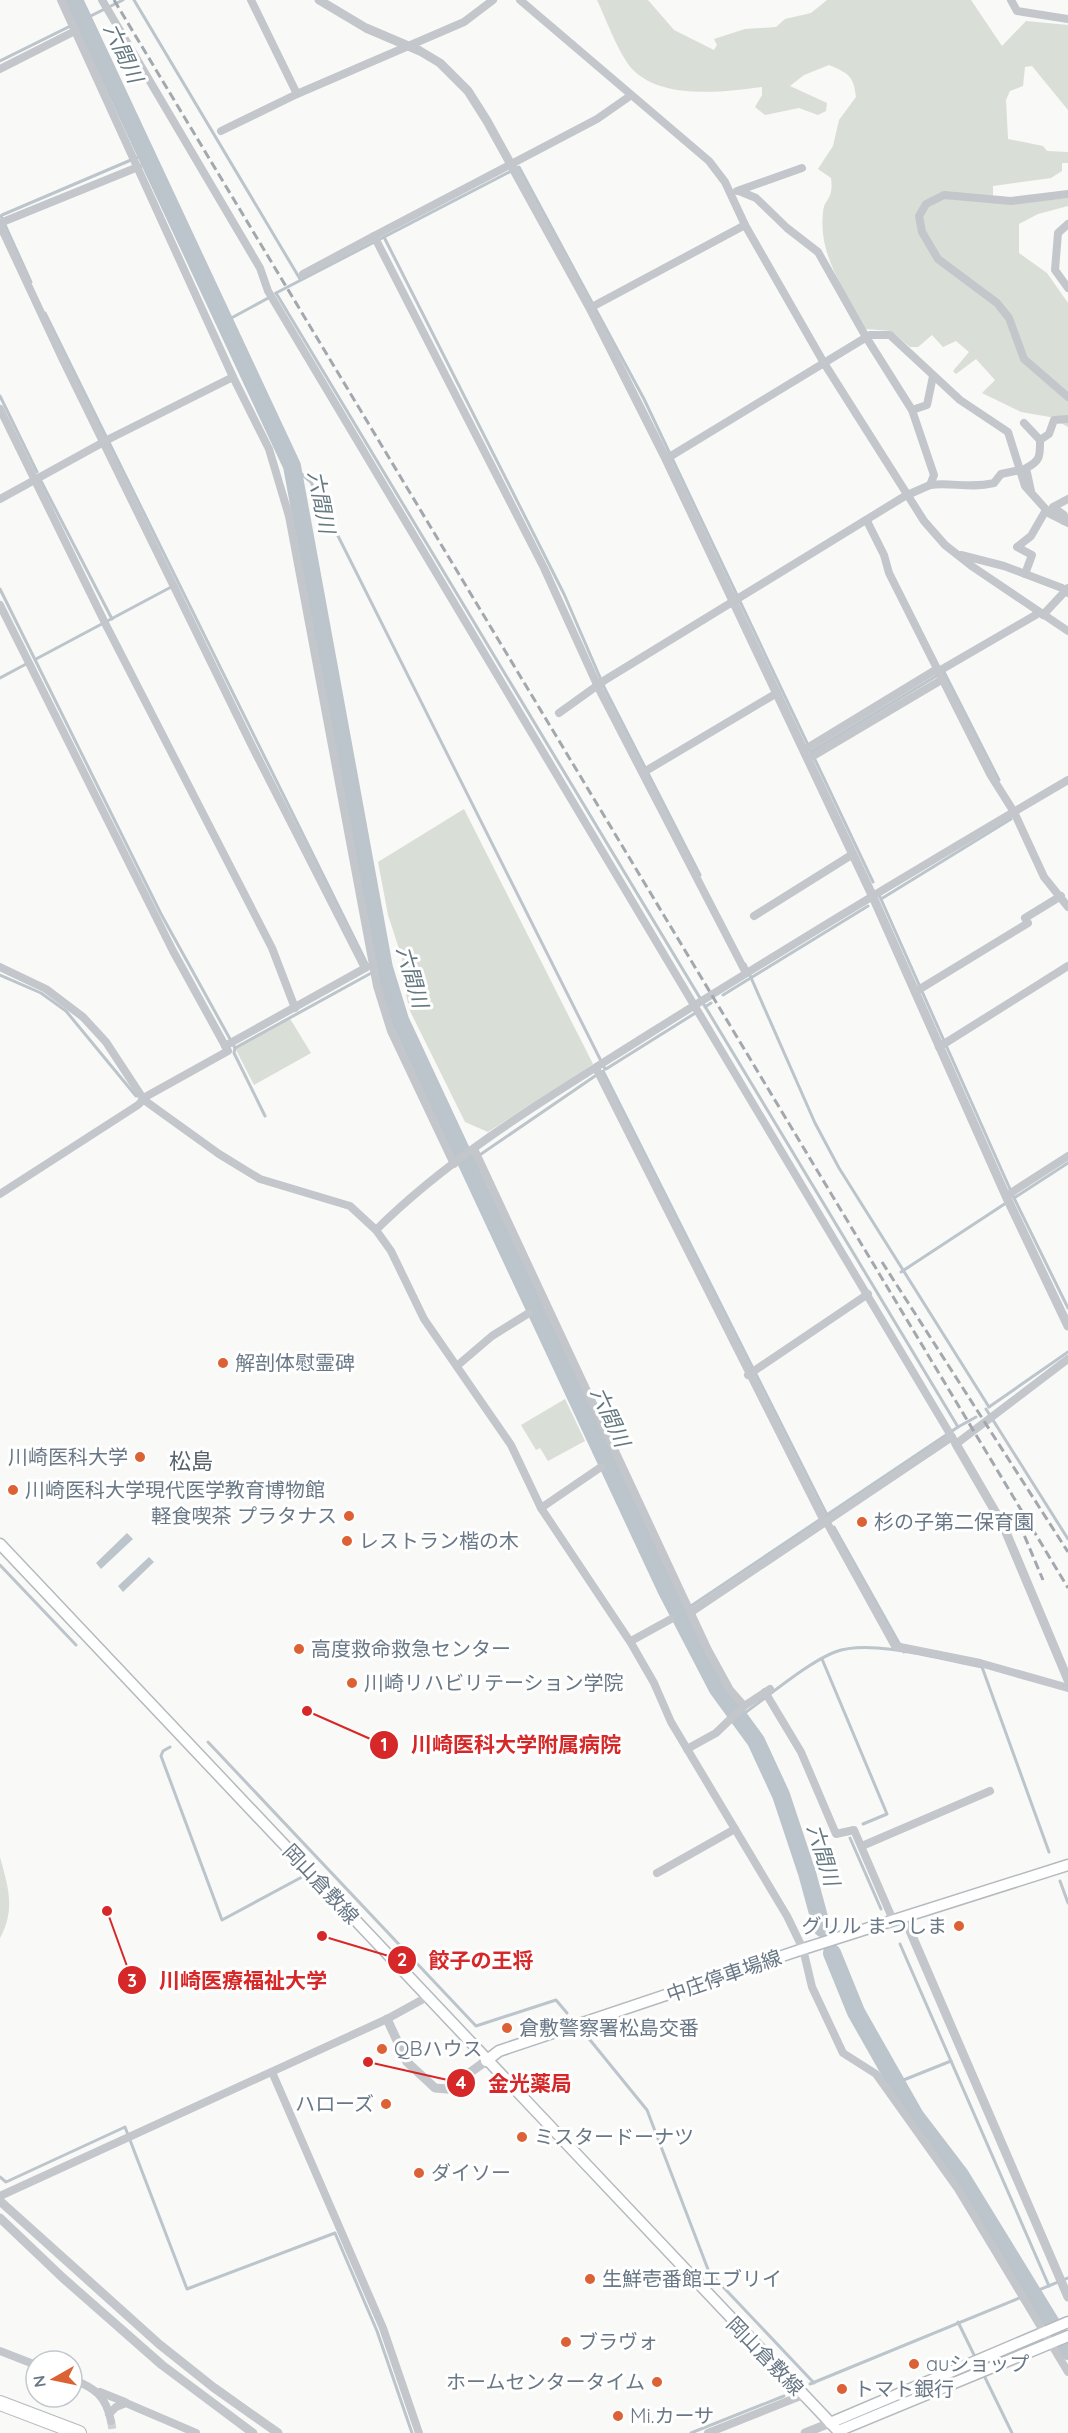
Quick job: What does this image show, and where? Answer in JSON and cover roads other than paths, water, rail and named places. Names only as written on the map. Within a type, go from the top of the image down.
[{"type":"highway","points":[[0,2403],[79,2433]]},
{"type":"main road","name":"岡山倉敷線","points":[[0,1544],[148,1698],[486,2061],[835,2430]]},
{"type":"main road","name":"中庄停車場線","points":[[486,2061],[500,2052],[803,1949],[1068,1865]]},
{"type":"main road","points":[[835,2430],[978,2361],[1065,2323]]},
{"type":"main road","points":[[835,2430],[1068,2336]]},
{"type":"street","points":[[61,0],[233,377],[269,449],[289,516],[370,968]]},
{"type":"street","points":[[251,0],[297,94]]},
{"type":"street","points":[[319,0],[366,28],[407,45],[440,63],[468,91],[594,306],[738,599],[777,693],[809,752],[853,854],[919,990],[1068,1326]]},
{"type":"street","points":[[221,131],[297,94],[464,22],[493,0]]},
{"type":"street","points":[[520,0],[709,161],[730,194],[745,225],[824,363],[905,496],[924,521],[957,554],[1068,631]]},
{"type":"street","points":[[1011,0],[1017,11],[1068,19]]},
{"type":"street","points":[[105,6],[260,268],[268,291],[700,1006],[1003,1525],[1068,1680]]},
{"type":"street","points":[[0,69],[74,28]]},
{"type":"street","points":[[303,274],[376,240],[513,169],[597,119],[630,96]]},
{"type":"street","points":[[136,161],[2,223],[108,440],[174,586],[252,746],[370,968],[392,1031],[456,1163]]},
{"type":"street","points":[[730,194],[802,168]]},
{"type":"street","points":[[739,191],[756,198],[787,228],[818,252],[866,337],[912,410],[934,475],[930,485]]},
{"type":"street","points":[[1068,194],[1011,201],[944,195],[926,204],[919,216],[922,232],[938,259],[997,303],[1009,318],[1024,359],[1068,397]]},
{"type":"street","points":[[1068,224],[1058,233],[1055,270],[1068,288]]},
{"type":"street","points":[[594,306],[745,225]]},
{"type":"street","points":[[376,240],[749,972]]},
{"type":"street","points":[[670,457],[866,337],[881,333],[890,335],[960,400],[1008,432],[1025,486],[1046,510],[1066,522]]},
{"type":"street","points":[[912,410],[927,405],[933,376]]},
{"type":"street","points":[[0,499],[108,440],[233,377]]},
{"type":"street","points":[[0,409],[33,481],[272,948],[295,1008]]},
{"type":"street","points":[[1040,440],[1049,434],[1054,420],[1068,419]]},
{"type":"street","points":[[1024,423],[1040,440],[1040,457],[1037,463],[1026,468],[1032,495]]},
{"type":"street","points":[[559,713],[601,684],[905,496],[930,485],[955,484],[972,488],[994,483],[1001,474],[1020,471]]},
{"type":"street","points":[[1066,522],[1064,515],[1053,507],[1068,498]]},
{"type":"street","points":[[1026,574],[1032,555],[1017,547],[1031,536],[1046,510]]},
{"type":"street","points":[[867,521],[890,573],[990,774],[1014,812],[1044,877],[1068,907]]},
{"type":"street","points":[[809,752],[1041,614],[1067,591],[1026,574],[957,554]]},
{"type":"street","points":[[0,605],[173,951],[230,1043],[228,1051],[144,1100],[0,1194]]},
{"type":"street","points":[[650,770],[777,693]]},
{"type":"street","points":[[376,1230],[399,1207],[456,1163],[475,1153],[599,1068],[700,1006],[749,972],[1068,780]]},
{"type":"street","points":[[754,916],[853,854]]},
{"type":"street","points":[[919,990],[1028,923],[1025,918],[1061,896]]},
{"type":"street","points":[[943,1044],[1068,966]]},
{"type":"street","points":[[0,967],[46,989],[82,1017],[106,1042],[144,1100],[242,1170],[260,1179],[350,1206],[376,1230],[391,1251],[424,1318],[459,1365],[510,1445],[541,1508],[631,1641],[687,1749],[787,1916],[803,1949],[812,1987],[843,2053],[876,2074],[958,2189],[1068,2372]]},
{"type":"street","points":[[230,1043],[370,968]]},
{"type":"street","points":[[599,1068],[826,1520],[895,1646],[980,1663],[1068,1688]]},
{"type":"street","points":[[475,1153],[688,1610],[730,1690],[743,1707]]},
{"type":"street","points":[[1010,1197],[1068,1156]]},
{"type":"street","points":[[752,1373],[868,1294]]},
{"type":"street","points":[[459,1365],[492,1336],[529,1312]]},
{"type":"street","points":[[688,1610],[952,1437],[991,1417],[1068,1359]]},
{"type":"street","points":[[541,1508],[601,1467]]},
{"type":"street","points":[[631,1641],[671,1619]]},
{"type":"street","points":[[687,1749],[717,1733],[743,1707],[768,1694],[801,1752],[836,1834],[854,1830],[893,1920]]},
{"type":"street","points":[[862,1846],[990,1791]]},
{"type":"street","points":[[657,1874],[735,1829]]},
{"type":"street","points":[[904,1917],[1068,2296]]},
{"type":"street","points":[[0,2196],[387,2019],[427,1997]]},
{"type":"street","points":[[387,2019],[406,2062],[435,2088],[447,2089],[486,2061]]},
{"type":"street","points":[[272,2072],[383,2328],[419,2433]]},
{"type":"street","points":[[0,2200],[159,2344],[213,2387],[278,2433]]},
{"type":"street","points":[[0,2218],[63,2278],[155,2359],[253,2433]]},
{"type":"street","points":[[0,2351],[24,2360]]},
{"type":"street","points":[[84,2385],[196,2433]]},
{"type":"street","points":[[97,2391],[104,2398],[110,2417],[116,2407],[126,2403]]},
{"type":"street","points":[[708,2433],[803,2395]]},
{"type":"street","points":[[805,2433],[835,2430]]},
{"type":"waterway","name":"六間川","points":[[74,0],[292,466],[384,968],[400,1020],[666,1589],[718,1689],[756,1741],[781,1795],[807,1873],[822,1928]]},
{"type":"waterway","points":[[0,61],[123,0]]},
{"type":"waterway","points":[[134,0],[300,279]]},
{"type":"waterway","points":[[2,215],[145,154]]},
{"type":"waterway","points":[[276,293],[519,167],[644,399],[873,882]]},
{"type":"waterway","points":[[1,216],[31,282]]},
{"type":"waterway","points":[[384,237],[564,594],[605,689],[700,875]]},
{"type":"waterway","points":[[276,293],[958,1427],[976,1417]]},
{"type":"waterway","points":[[224,322],[270,297]]},
{"type":"waterway","points":[[45,313],[368,966]]},
{"type":"waterway","points":[[0,396],[37,472]]},
{"type":"waterway","points":[[292,466],[311,482],[605,1069]]},
{"type":"waterway","points":[[41,481],[112,619]]},
{"type":"waterway","points":[[36,659],[173,586]]},
{"type":"waterway","points":[[0,589],[161,914],[235,1048]]},
{"type":"waterway","points":[[0,678],[28,663]]},
{"type":"waterway","points":[[944,672],[999,780]]},
{"type":"waterway","points":[[811,752],[938,675]]},
{"type":"waterway","points":[[881,899],[1011,819]]},
{"type":"waterway","points":[[880,897],[1014,1198],[1068,1308]]},
{"type":"waterway","points":[[723,995],[868,906]]},
{"type":"waterway","points":[[745,964],[815,1123],[839,1168],[989,1407]]},
{"type":"waterway","points":[[265,1116],[234,1053],[235,1048],[384,966]]},
{"type":"waterway","points":[[0,975],[41,993],[66,1011],[136,1096]]},
{"type":"waterway","points":[[705,1007],[711,1003]]},
{"type":"waterway","points":[[606,1069],[697,1012]]},
{"type":"waterway","points":[[603,1071],[829,1519]]},
{"type":"waterway","points":[[468,1163],[598,1074]]},
{"type":"waterway","points":[[1014,1198],[1068,1163]]},
{"type":"waterway","points":[[901,1272],[1006,1203]]},
{"type":"waterway","points":[[989,1407],[1068,1352]]},
{"type":"waterway","points":[[986,1409],[1068,1539]]},
{"type":"waterway","points":[[679,1614],[958,1427]]},
{"type":"waterway","points":[[834,1527],[904,1652]]},
{"type":"waterway","points":[[0,1565],[76,1645]]},
{"type":"waterway","points":[[739,1717],[812,1664],[835,1652],[850,1648],[887,1649],[982,1667],[1049,1852]]},
{"type":"waterway","points":[[822,1659],[887,1814],[863,1824]]},
{"type":"waterway","points":[[208,1742],[476,2026],[556,2000],[567,2013]]},
{"type":"waterway","points":[[170,1747],[163,1751],[161,1756],[222,1920],[302,1877]]},
{"type":"waterway","points":[[850,1838],[881,1909]]},
{"type":"waterway","points":[[1060,1881],[1068,1903]]},
{"type":"waterway","points":[[900,1944],[1049,2286]]},
{"type":"waterway","name":"六間川","points":[[832,1953],[856,2012],[915,2116],[960,2175],[1068,2351]]},
{"type":"waterway","points":[[586,2035],[647,2110],[709,2272],[814,2383]]},
{"type":"waterway","points":[[896,2083],[951,2061]]},
{"type":"waterway","points":[[0,2177],[6,2182],[125,2127],[187,2289],[335,2233],[377,2331],[412,2433]]},
{"type":"waterway","points":[[810,2384],[1068,2278]]},
{"type":"waterway","points":[[958,2322],[1012,2433]]},
{"type":"waterway","points":[[691,2433],[784,2396]]},
{"type":"tunnel","points":[[111,2421],[113,2433]]},
{"type":"railway","points":[[114,0],[1068,1588]]},
{"type":"railway","points":[[882,1262],[1068,1552]]},
{"type":"railway","points":[[1014,1511],[1043,1580]]},
{"type":"place","name":"解剖体慰霊碑","points":[[223,1363]]},
{"type":"place","name":"川崎医科大学","points":[[140,1457]]},
{"type":"place","name":"川崎医科大学現代医学教育博物館","points":[[13,1490]]},
{"type":"place","name":"軽食喫茶 プラタナス","points":[[349,1516]]},
{"type":"place","name":"杉の子第二保育園","points":[[862,1522]]},
{"type":"place","name":"レストラン楷の木","points":[[347,1541]]},
{"type":"place","name":"高度救命救急センター","points":[[299,1649]]},
{"type":"place","name":"川崎リハビリテーション学院","points":[[352,1683]]},
{"type":"place","name":"川崎医科大学附属病院","points":[[307,1711]]},
{"type":"place","name":"川崎医療福祉大学","points":[[107,1911]]},
{"type":"place","name":"グリル まつしま","points":[[959,1926]]},
{"type":"place","name":"餃子の王将","points":[[322,1936]]},
{"type":"place","name":"倉敷警察署松島交番","points":[[507,2028]]},
{"type":"place","name":"QBハウス","points":[[382,2049]]},
{"type":"place","name":"金光薬局","points":[[368,2062]]},
{"type":"place","name":"ハローズ","points":[[386,2104]]},
{"type":"place","name":"ミスタードーナツ","points":[[522,2137]]},
{"type":"place","name":"ダイソー","points":[[419,2173]]},
{"type":"place","name":"生鮮壱番館エブリイ","points":[[590,2279]]},
{"type":"place","name":"ブラヴォ","points":[[566,2342]]},
{"type":"place","name":"auショップ","points":[[914,2364]]},
{"type":"place","name":"ホームセンタータイム","points":[[657,2382]]},
{"type":"place","name":"トマト銀行","points":[[842,2389]]},
{"type":"place","name":"Mi.カーサ","points":[[618,2416]]},
{"type":"district","name":"松島","points":[[191,1461]]}]
